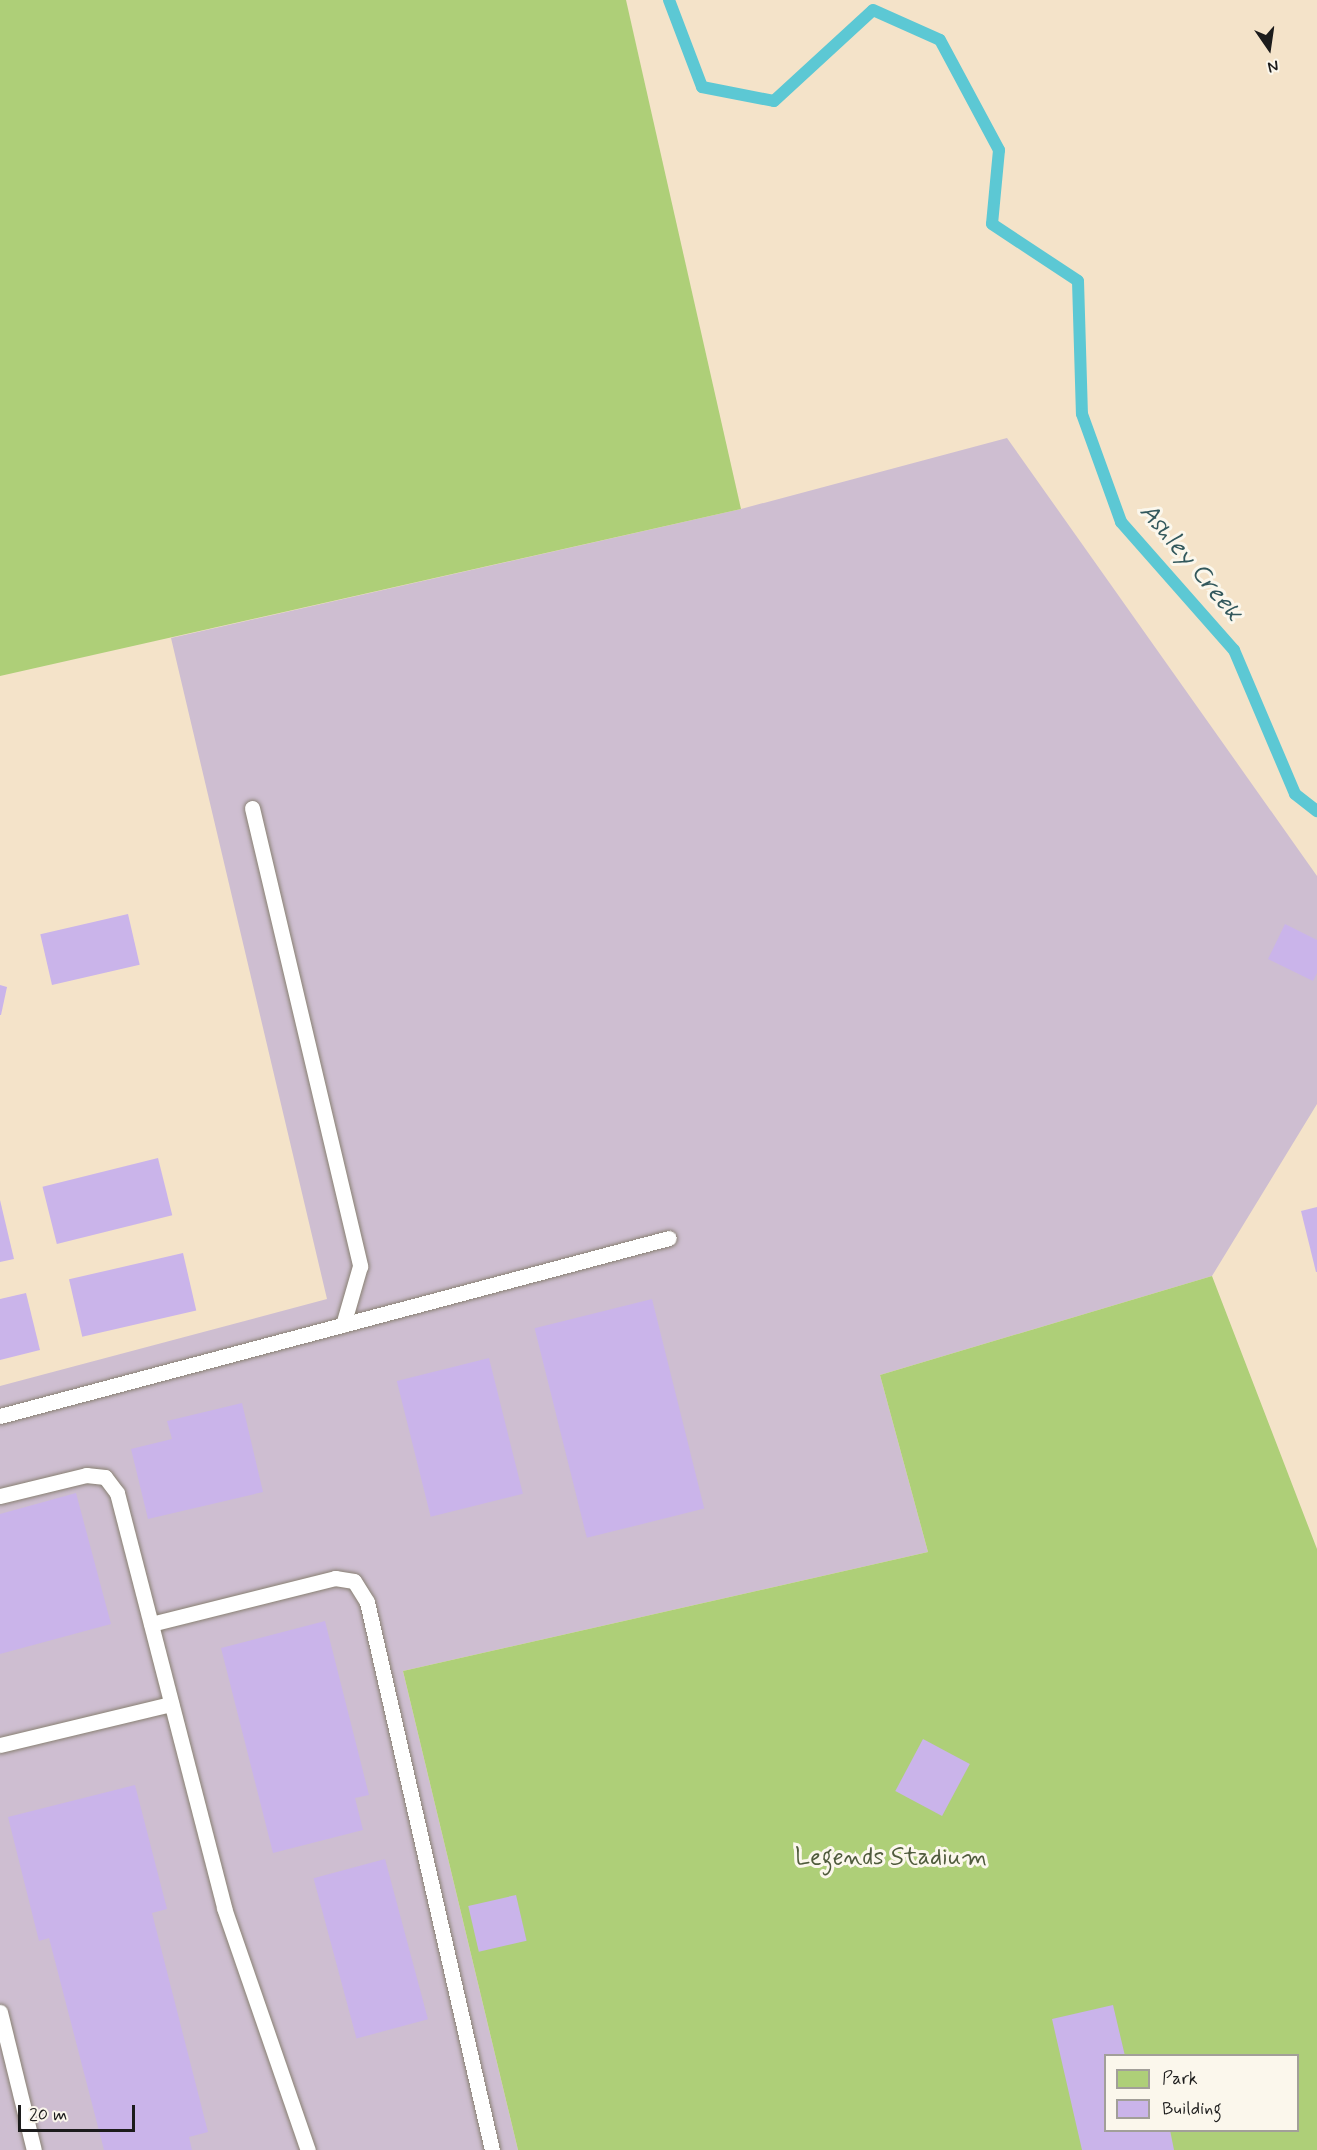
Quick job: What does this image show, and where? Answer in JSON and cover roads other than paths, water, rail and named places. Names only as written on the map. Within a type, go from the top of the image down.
[{"type":"lane","points":[[252,808],[360,1266],[343,1325]]},
{"type":"lane","points":[[0,1416],[669,1238]]},
{"type":"lane","points":[[0,1496],[86,1475],[105,1478],[117,1493],[224,1908],[308,2150]]},
{"type":"lane","points":[[151,1624],[335,1578],[354,1581],[367,1602],[492,2150]]},
{"type":"lane","points":[[0,1745],[171,1704]]},
{"type":"lane","points":[[0,2012],[34,2150]]},
{"type":"waterway","name":"Ashley Creek","points":[[669,0],[702,87],[774,101],[873,10],[940,40],[999,150],[992,224],[1078,281],[1082,414],[1121,522],[1234,650],[1295,794],[1317,811]]},
{"type":"park label","name":"Legends Stadium","points":[[891,1858]]}]
